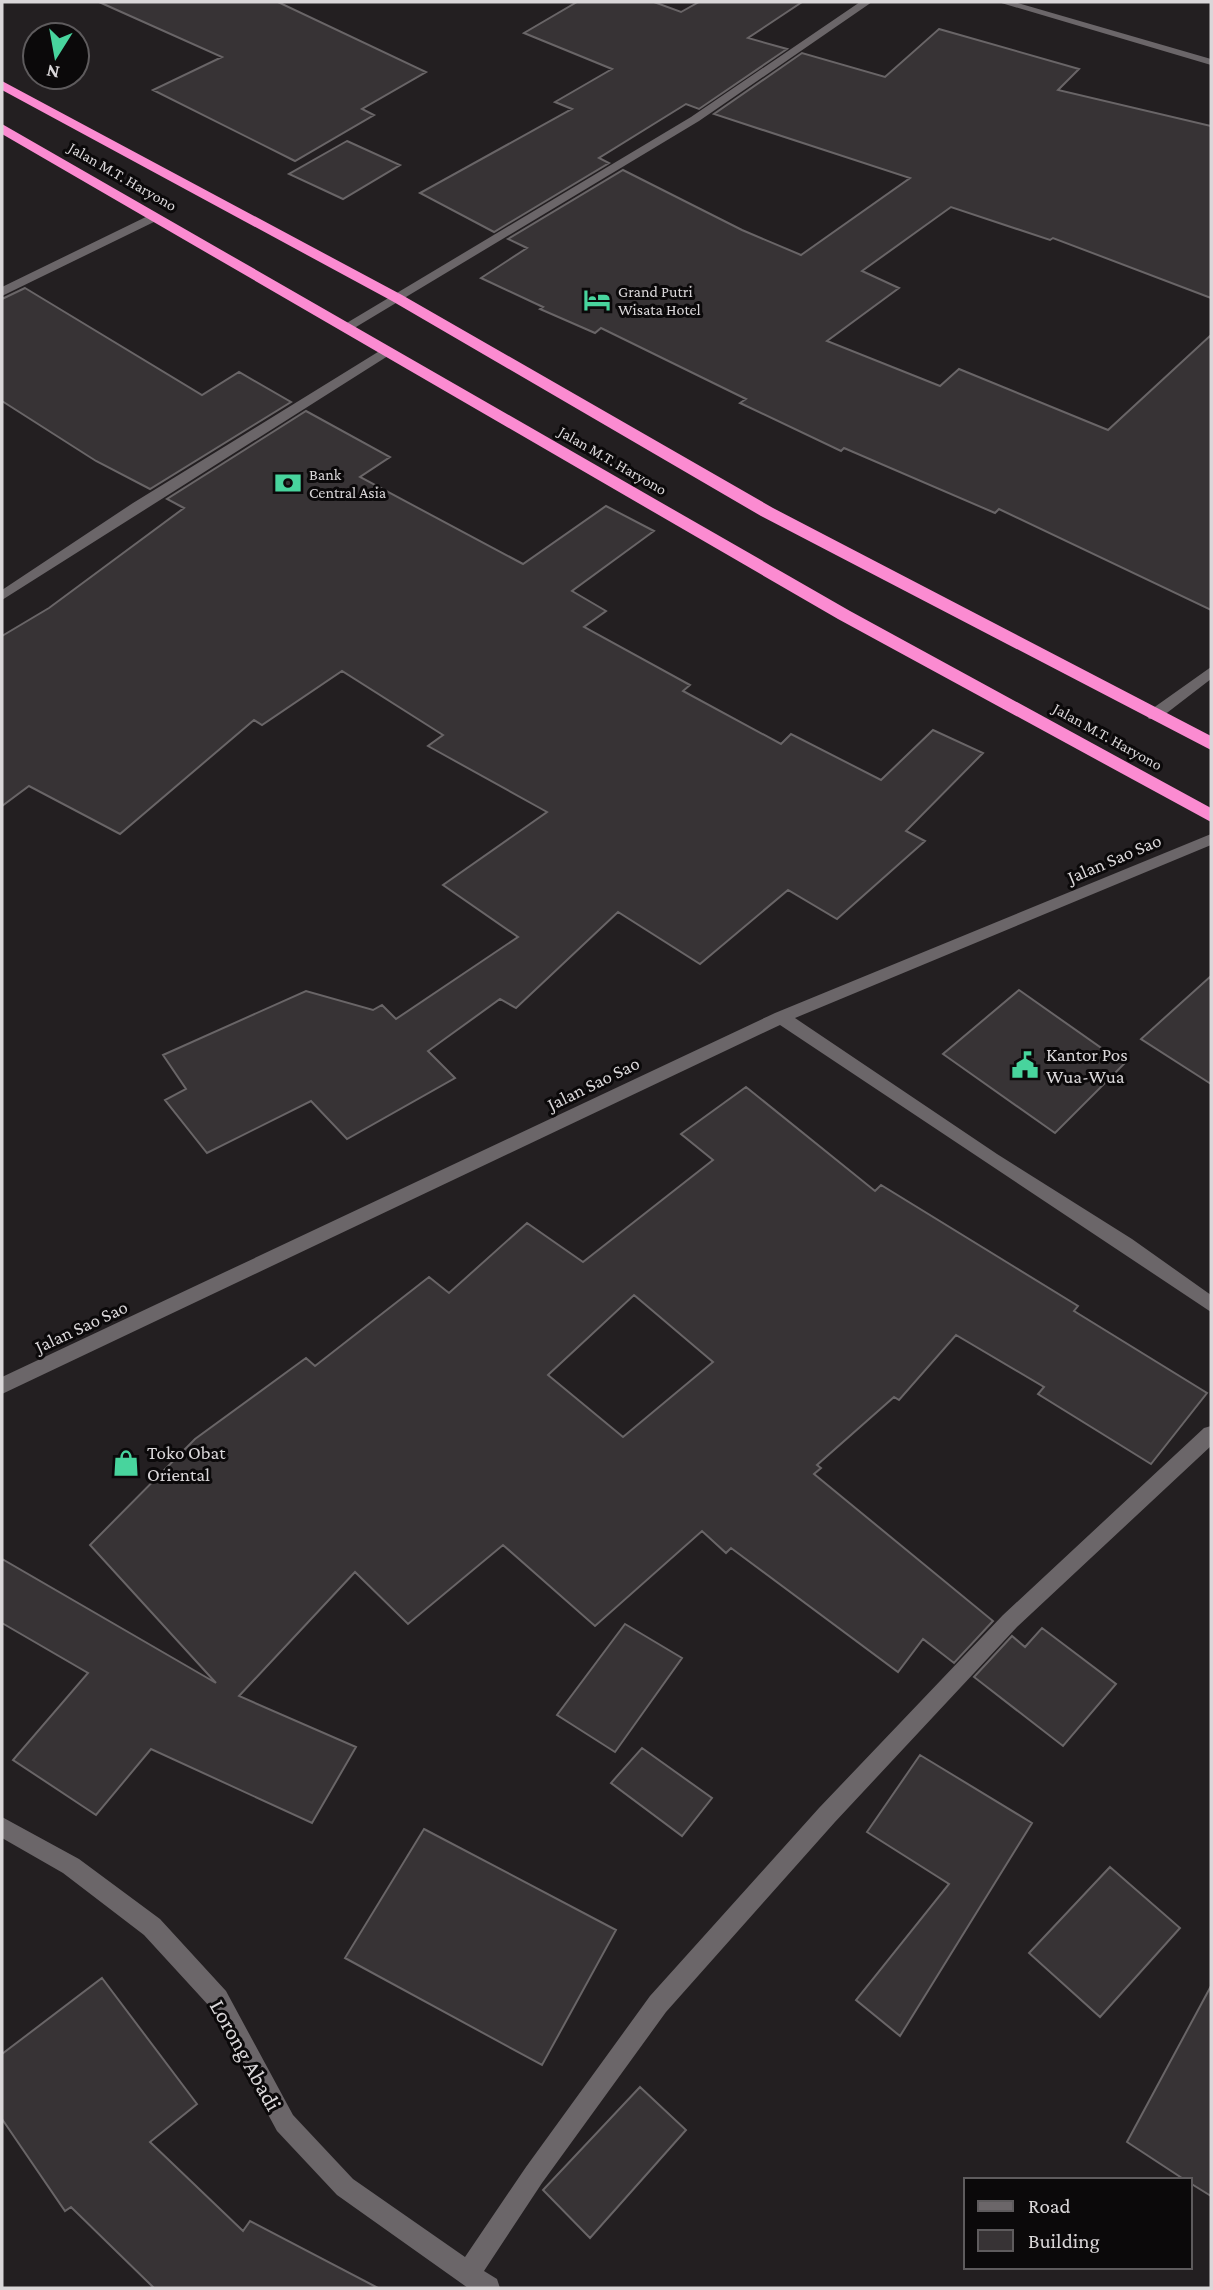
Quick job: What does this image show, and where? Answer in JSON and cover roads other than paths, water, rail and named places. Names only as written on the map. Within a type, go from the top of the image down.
[{"type":"highway","name":"Jalan M.T. Haryono","points":[[2,85],[397,298],[767,512],[1211,744]]},
{"type":"highway","name":"Jalan M.T. Haryono","points":[[2,128],[844,615],[1211,816]]},
{"type":"street","points":[[346,327],[695,119],[867,2]]},
{"type":"street","points":[[1003,2],[1211,62]]},
{"type":"street","points":[[2,292],[154,217]]},
{"type":"street","points":[[2,596],[138,506],[386,351]]},
{"type":"street","points":[[1154,715],[1211,673]]},
{"type":"street","name":"Jalan Sao Sao","points":[[2,1386],[781,1017],[1211,839]]},
{"type":"street","points":[[781,1017],[991,1159],[1126,1244],[1211,1305]]},
{"type":"street","points":[[469,2273],[534,2175],[658,2004],[827,1815],[1010,1622],[1211,1434]]},
{"type":"street","name":"Lorong Abadi","points":[[2,1827],[71,1866],[152,1927],[218,1999],[285,2123],[345,2187],[488,2288]]},
{"type":"place","name":"Grand Putri Wisata Hotel","points":[[597,300]]},
{"type":"place","name":"Bank Central Asia","points":[[288,483]]},
{"type":"place","name":"Kantor Pos Wua-Wua","points":[[1025,1065]]},
{"type":"place","name":"Toko Obat Oriental","points":[[126,1463]]}]
